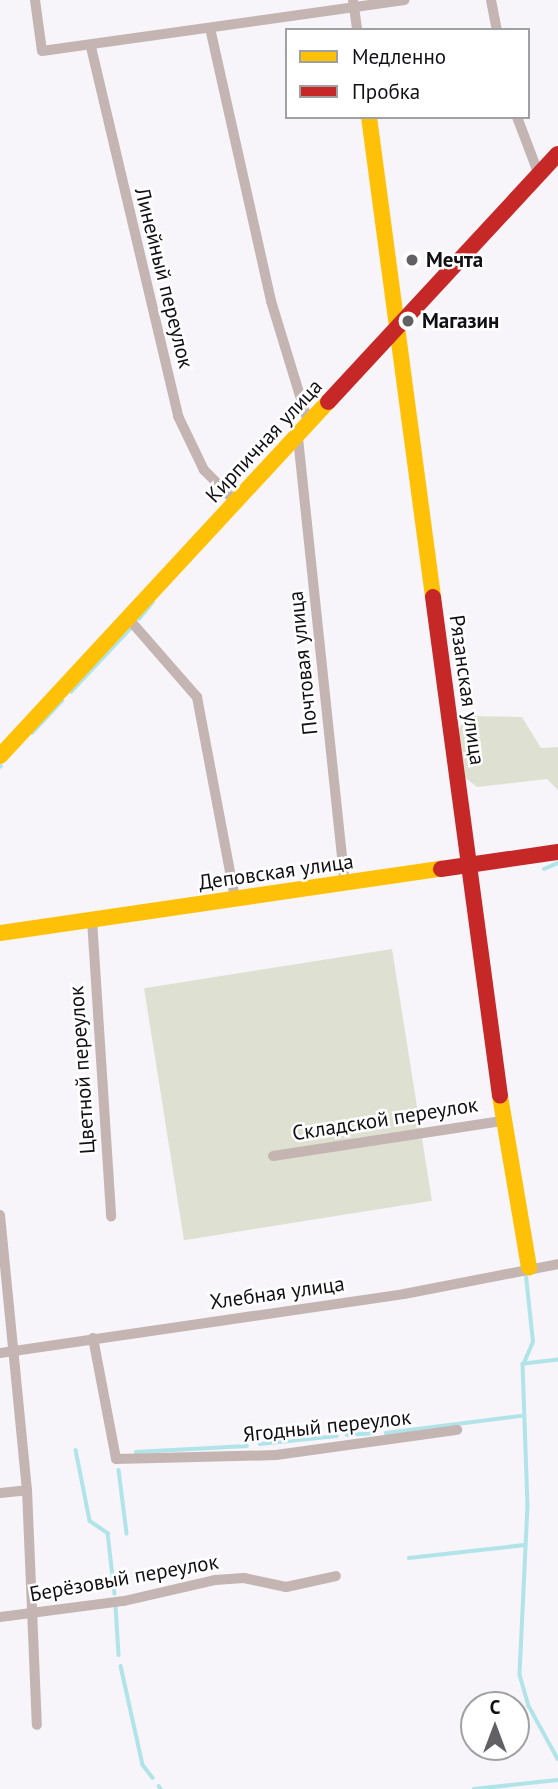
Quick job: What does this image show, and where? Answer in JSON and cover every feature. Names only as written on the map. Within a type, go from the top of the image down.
[{"type":"street","points":[[35,0],[42,51],[91,47],[354,4],[404,0]]},
{"type":"street","points":[[491,0],[498,28]]},
{"type":"street","points":[[354,4],[357,28]]},
{"type":"street","name":"Почтовая улица","points":[[210,28],[303,432],[345,884]]},
{"type":"street","name":"Линейный переулок","points":[[91,47],[178,416],[204,470],[236,502]]},
{"type":"street","name":"Рязанская улица","points":[[369,119],[503,1121],[529,1268]]},
{"type":"street","points":[[518,119],[539,175]]},
{"type":"street","name":"Кирпичная улица","points":[[0,756],[558,154]]},
{"type":"street","points":[[128,618],[197,698],[235,899]]},
{"type":"street","name":"Деповская улица","points":[[0,933],[558,852]]},
{"type":"street","name":"Цветной переулок","points":[[92,920],[111,1216]]},
{"type":"street","name":"Складской переулок","points":[[273,1156],[503,1121]]},
{"type":"street","points":[[0,1215],[27,1490],[29,1614],[37,1724]]},
{"type":"street","name":"Хлебная улица","points":[[0,1353],[404,1294],[558,1264]]},
{"type":"street","name":"Ягодный переулок","points":[[93,1338],[116,1459],[276,1455],[457,1430]]},
{"type":"street","points":[[0,1493],[27,1490]]},
{"type":"street","name":"Берёзовый переулок","points":[[0,1616],[29,1614],[215,1580],[244,1578],[286,1587],[336,1576]]},
{"type":"green space","points":[[466,716],[522,717],[541,748],[558,747],[558,790],[547,779],[477,787],[463,776],[457,733]]},
{"type":"green space","points":[[392,949],[432,1201],[184,1240],[144,988]]},
{"type":"waterway","points":[[139,619],[153,602]]},
{"type":"waterway","points":[[71,692],[130,629]]},
{"type":"waterway","points":[[32,733],[62,701]]},
{"type":"waterway","points":[[544,869],[558,863]]},
{"type":"waterway","points":[[524,1363],[533,1342],[526,1277]]},
{"type":"waterway","points":[[558,1360],[523,1364],[528,1505],[520,1675],[529,1706],[558,1759]]},
{"type":"waterway","points":[[386,1433],[521,1416]]},
{"type":"waterway","points":[[347,1435],[373,1433]]},
{"type":"waterway","points":[[260,1444],[337,1436]]},
{"type":"waterway","points":[[136,1452],[247,1446]]},
{"type":"waterway","points":[[76,1450],[90,1521],[108,1533],[115,1594]]},
{"type":"waterway","points":[[119,1470],[127,1533]]},
{"type":"waterway","points":[[409,1558],[524,1545]]},
{"type":"waterway","points":[[116,1606],[119,1655]]},
{"type":"waterway","points":[[121,1666],[143,1765],[153,1778]]},
{"type":"waterway","points":[[474,1789],[558,1780]]},
{"type":"traffic: slow","points":[[369,119],[433,597]]},
{"type":"traffic: slow","points":[[0,756],[328,402]]},
{"type":"traffic: slow","points":[[0,933],[441,869]]},
{"type":"traffic: slow","points":[[500,1096],[529,1268]]},
{"type":"traffic: jam","points":[[328,402],[558,154]]},
{"type":"traffic: jam","points":[[433,597],[500,1096]]},
{"type":"traffic: jam","points":[[441,869],[558,852]]},
{"type":"place","name":"Мечта","points":[[412,260]]},
{"type":"place","name":"Магазин","points":[[408,321]]}]
